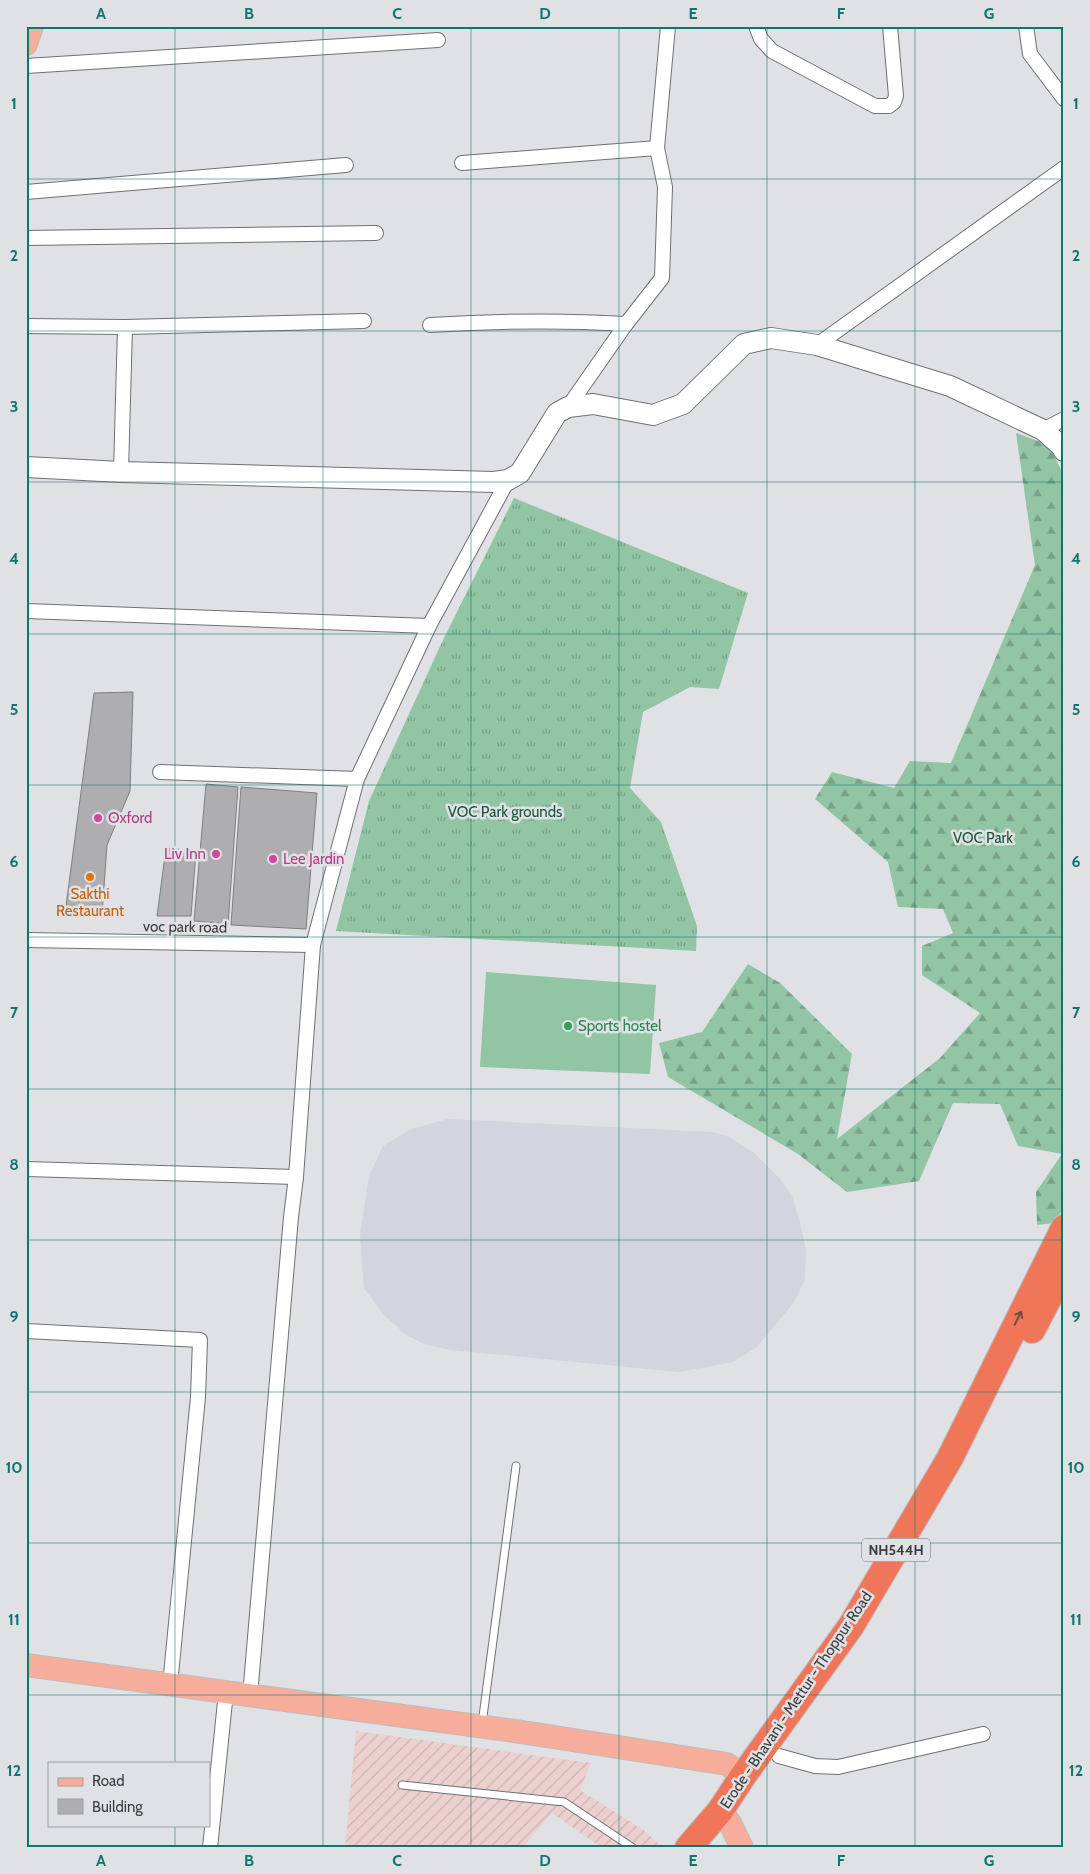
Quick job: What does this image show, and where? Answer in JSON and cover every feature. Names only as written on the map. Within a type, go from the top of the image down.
[{"type":"highway","name":"Erode - Bhavani - Mettur - Thoppur Road","points":[[688,1848],[725,1817],[760,1783],[866,1628],[961,1465],[1059,1270],[1064,1228]]},
{"type":"highway","name":"Erode - Bhavani - Mettur - Thoppur Road","points":[[707,1848],[725,1817],[743,1776],[851,1626],[1059,1270]]},
{"type":"main road","points":[[26,44],[32,26]]},
{"type":"main road","points":[[26,467],[121,472],[494,482],[508,480],[520,473],[557,414],[568,407],[593,404],[653,415],[683,404],[744,344],[771,338],[817,345],[950,386],[1043,430],[1064,451]]},
{"type":"main road","points":[[26,1664],[482,1727],[727,1764],[743,1776]]},
{"type":"main road","points":[[725,1817],[742,1848]]},
{"type":"street","points":[[568,407],[626,324],[662,278],[665,187],[657,148],[668,26]]},
{"type":"street","points":[[756,26],[761,38],[772,51],[862,99],[882,107],[889,106],[894,102],[896,96],[890,26]]},
{"type":"street","points":[[1026,26],[1030,54],[1064,99]]},
{"type":"street","points":[[26,66],[438,40]]},
{"type":"street","points":[[462,163],[657,148]]},
{"type":"street","points":[[26,192],[346,165]]},
{"type":"street","points":[[817,345],[1064,168]]},
{"type":"street","points":[[26,238],[376,233]]},
{"type":"street","points":[[26,326],[125,327],[364,321]]},
{"type":"street","points":[[430,325],[529,321],[626,324]]},
{"type":"street","points":[[121,472],[125,327]]},
{"type":"street","points":[[1043,430],[1064,418]]},
{"type":"street","points":[[250,1696],[296,1177],[313,946],[357,779],[429,626],[508,480]]},
{"type":"street","points":[[26,611],[429,626]]},
{"type":"street","points":[[160,772],[357,779]]},
{"type":"street","name":"voc park road","points":[[26,940],[313,946]]},
{"type":"street","points":[[26,1169],[296,1177]]},
{"type":"street","points":[[26,1331],[200,1340],[198,1397],[170,1685]]},
{"type":"street","points":[[210,1848],[226,1692]]},
{"type":"street","points":[[779,1756],[815,1766],[838,1767],[983,1734]]},
{"type":"lane","points":[[482,1727],[516,1466]]},
{"type":"lane","points":[[402,1785],[564,1802],[633,1848]]},
{"type":"shaded area","points":[[448,1119],[712,1132],[727,1136],[753,1152],[779,1178],[792,1196],[806,1250],[805,1280],[794,1302],[757,1347],[733,1362],[679,1372],[451,1350],[424,1344],[405,1334],[383,1314],[364,1288],[360,1236],[369,1176],[383,1146],[411,1129]]},
{"type":"shaded area","points":[[356,1731],[591,1763],[580,1790],[645,1831],[663,1848],[602,1848],[552,1813],[522,1848],[345,1848]]},
{"type":"green space","name":"VOC Park","points":[[1016,433],[1049,445],[1064,476],[1064,1206],[1055,1223],[1037,1225],[1036,1192],[1062,1154],[1018,1146],[1000,1104],[953,1103],[919,1181],[847,1192],[798,1154],[668,1077],[659,1043],[702,1032],[748,964],[780,983],[852,1054],[837,1139],[940,1058],[980,1013],[922,975],[922,946],[953,933],[943,909],[898,907],[888,862],[815,799],[832,772],[894,788],[910,761],[951,763],[1035,565]]},
{"type":"green space","name":"VOC Park grounds","points":[[514,498],[748,593],[719,689],[690,687],[643,712],[630,788],[661,822],[697,926],[696,951],[336,931],[369,801],[443,640]]},
{"type":"green space","name":"Sports hostel","points":[[486,972],[656,985],[650,1074],[480,1067]]},
{"type":"building","name":"Oxford","points":[[133,692],[130,791],[107,845],[102,915],[65,914],[94,693]]},
{"type":"building","name":"Liv Inn","points":[[206,784],[238,787],[228,924],[194,921]]},
{"type":"building","name":"Lee Jardin","points":[[241,787],[317,793],[306,929],[231,925]]},
{"type":"building","points":[[166,848],[196,851],[191,916],[157,916]]},
{"type":"place","name":"Oxford","points":[[98,818]]},
{"type":"place","name":"Liv Inn","points":[[216,854]]},
{"type":"place","name":"Lee Jardin","points":[[273,859]]},
{"type":"place","name":"Sakthi Restaurant","points":[[90,877]]},
{"type":"place","name":"Sports hostel","points":[[568,1026]]}]
